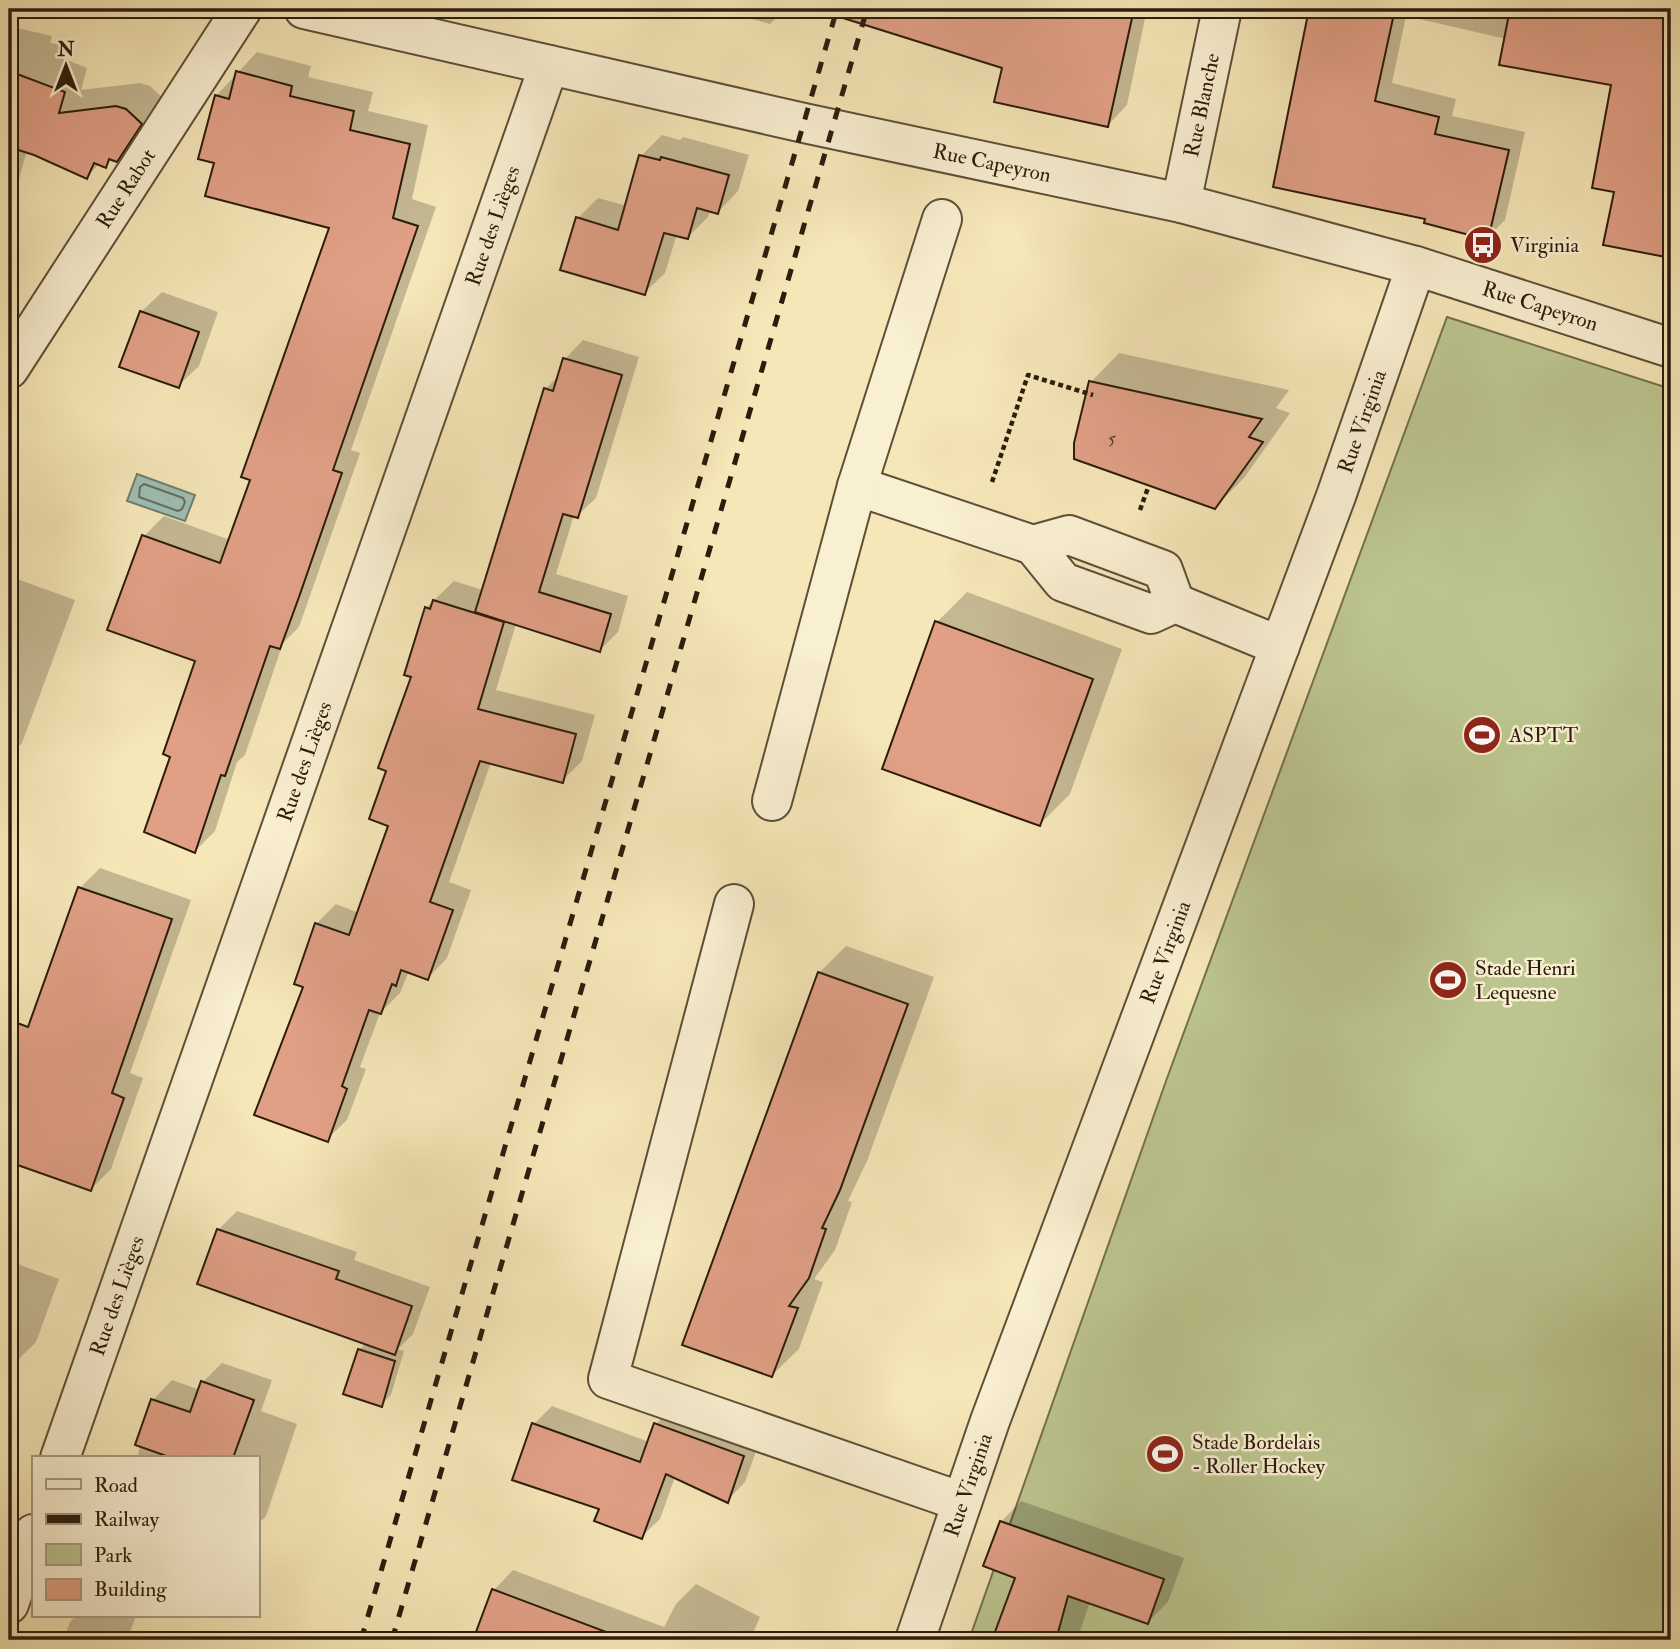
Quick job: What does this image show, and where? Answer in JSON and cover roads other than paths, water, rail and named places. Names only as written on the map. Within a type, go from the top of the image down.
[{"type":"street","name":"Rue Rabot","points":[[9,369],[242,9]]},
{"type":"street","name":"Rue Capeyron","points":[[304,9],[405,20],[550,65],[814,125],[1181,203],[1416,267],[1671,348]]},
{"type":"street","name":"Rue Blanche","points":[[1181,203],[1222,9]]},
{"type":"street","name":"Rue des Lièges","points":[[61,1456],[550,65]]},
{"type":"street","points":[[772,801],[857,486],[942,219]]},
{"type":"street","name":"Rue Virginia","points":[[915,1640],[990,1421],[1336,496],[1416,267]]},
{"type":"street","points":[[857,486],[1033,545],[1063,582],[1151,614],[1175,603],[1280,646]]},
{"type":"street","points":[[734,904],[608,1379],[962,1502]]},
{"type":"street","points":[[9,1604],[32,1537]]},
{"type":"water","points":[[137,474],[195,495],[185,521],[127,501]]},
{"type":"railway","points":[[361,1640],[837,9]]},
{"type":"railway","points":[[392,1640],[867,9]]},
{"type":"place","name":"Virginia","points":[[1483,245]]},
{"type":"place","name":"ASPTT","points":[[1482,735]]},
{"type":"place","name":"Stade Henri Lequesne","points":[[1448,980]]},
{"type":"place","name":"Stade Bordelais - Roller Hockey","points":[[1165,1454]]}]
